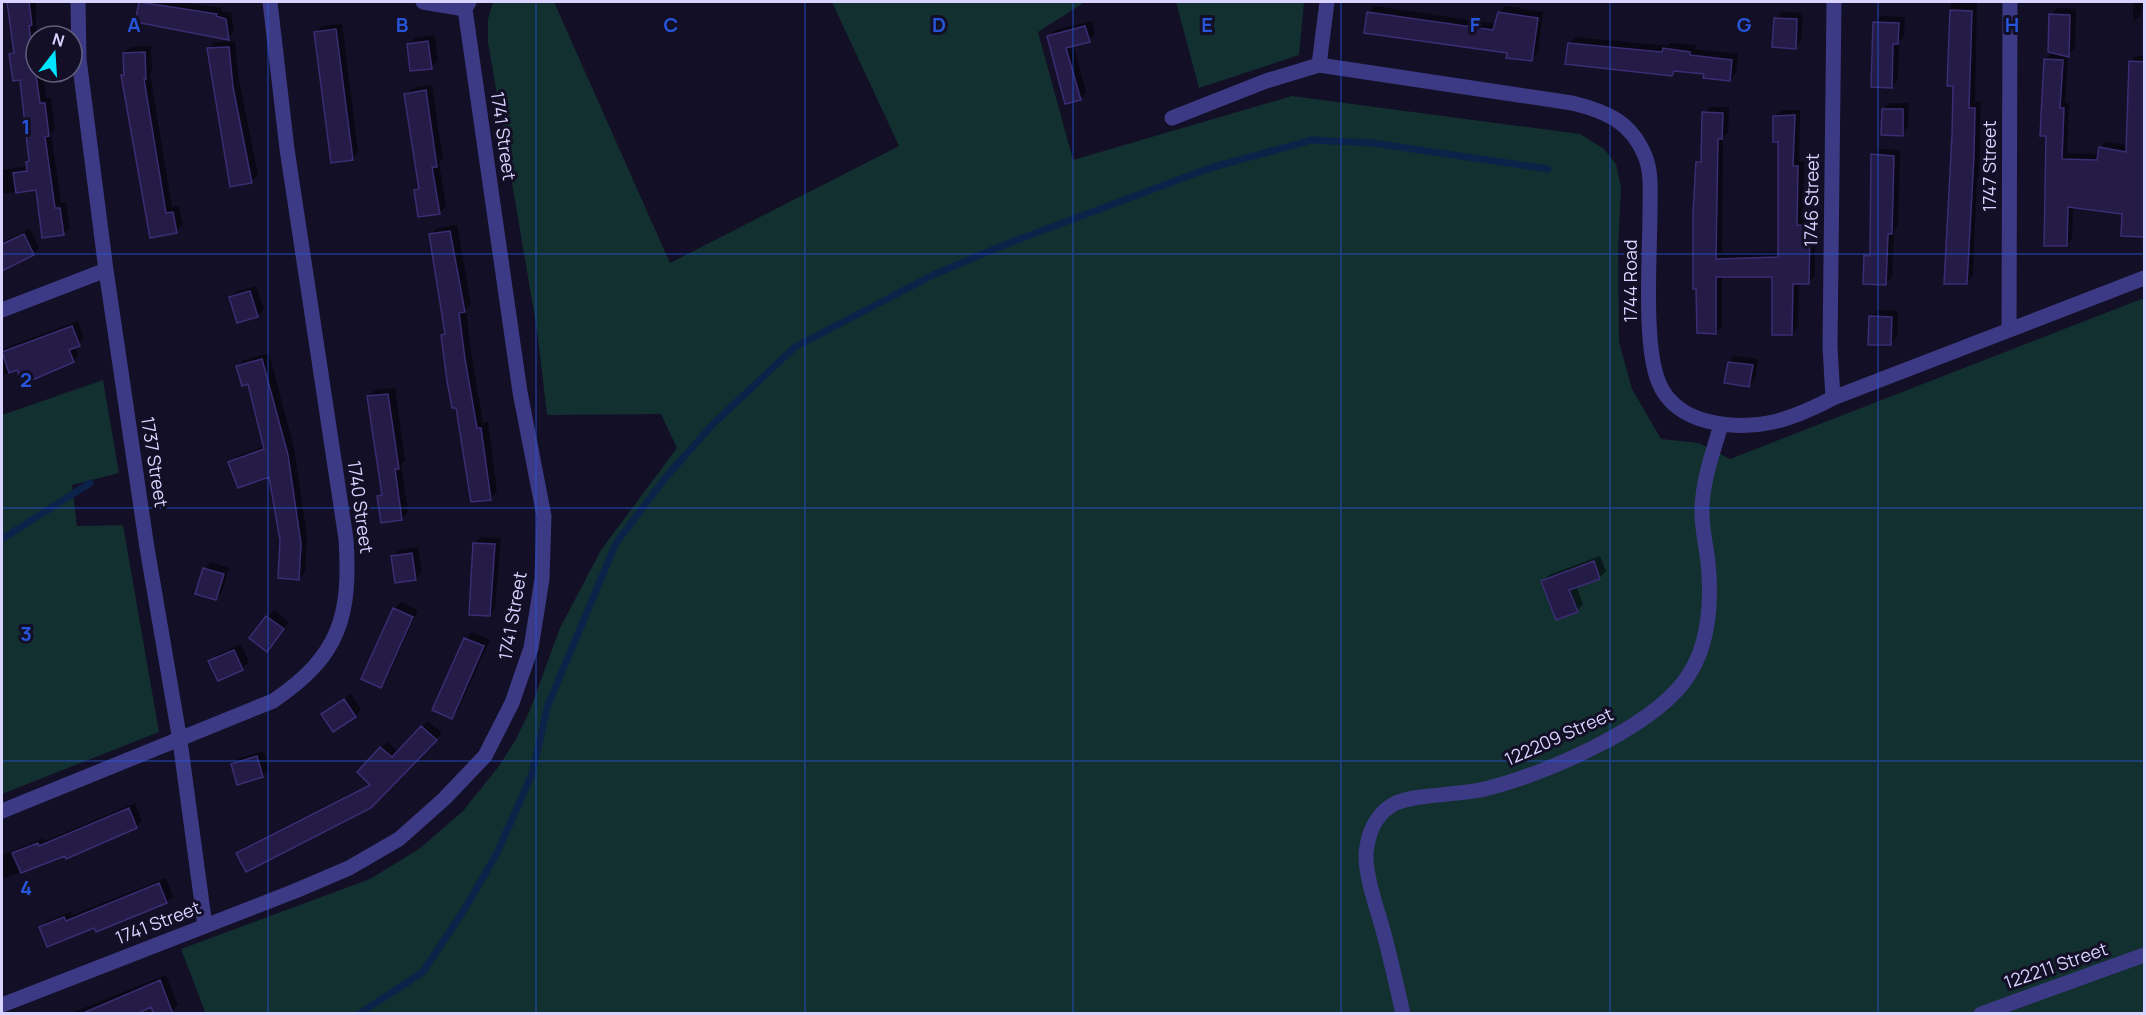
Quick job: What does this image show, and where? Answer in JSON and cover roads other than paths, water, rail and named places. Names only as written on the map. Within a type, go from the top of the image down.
[{"type":"street","name":"1737 Street","points":[[78,2],[79,60],[106,270],[147,548],[180,741],[205,926]]},
{"type":"street","name":"1740 Street","points":[[2,811],[180,741],[273,701],[300,683],[323,657],[342,620],[349,583],[346,539],[287,149],[270,2]]},
{"type":"street","points":[[423,2],[467,5]]},
{"type":"street","points":[[1319,64],[1327,2]]},
{"type":"street","name":"1746 Street","points":[[1833,398],[1830,347],[1834,2]]},
{"type":"street","name":"1747 Street","points":[[2009,330],[2010,2]]},
{"type":"street","name":"1741 Street","points":[[2,1005],[349,868],[399,839],[444,799],[485,756],[512,703],[531,648],[542,579],[544,516],[520,392],[467,5]]},
{"type":"street","name":"1744 Road","points":[[1172,118],[1266,81],[1319,64],[1572,103],[1605,111],[1631,131],[1646,157],[1650,187],[1650,344],[1659,384],[1675,407],[1700,420],[1721,425],[1745,428],[1796,417],[1833,398],[2145,278]]},
{"type":"street","points":[[2,310],[106,270]]},
{"type":"street","name":"122209 Street","points":[[1403,1014],[1370,880],[1366,849],[1371,828],[1383,812],[1409,799],[1445,796],[1487,788],[1595,746],[1643,720],[1683,683],[1701,649],[1708,615],[1708,564],[1701,510],[1704,485],[1721,425]]},
{"type":"street","name":"122211 Street","points":[[1981,1014],[2145,955]]},
{"type":"waterway","points":[[359,1014],[423,972],[464,910],[497,853],[532,774],[548,705],[616,543],[666,477],[712,425],[795,347],[935,274],[1009,243],[1210,168],[1312,140],[1373,143],[1548,169]]},
{"type":"waterway","points":[[2,539],[90,483]]}]
